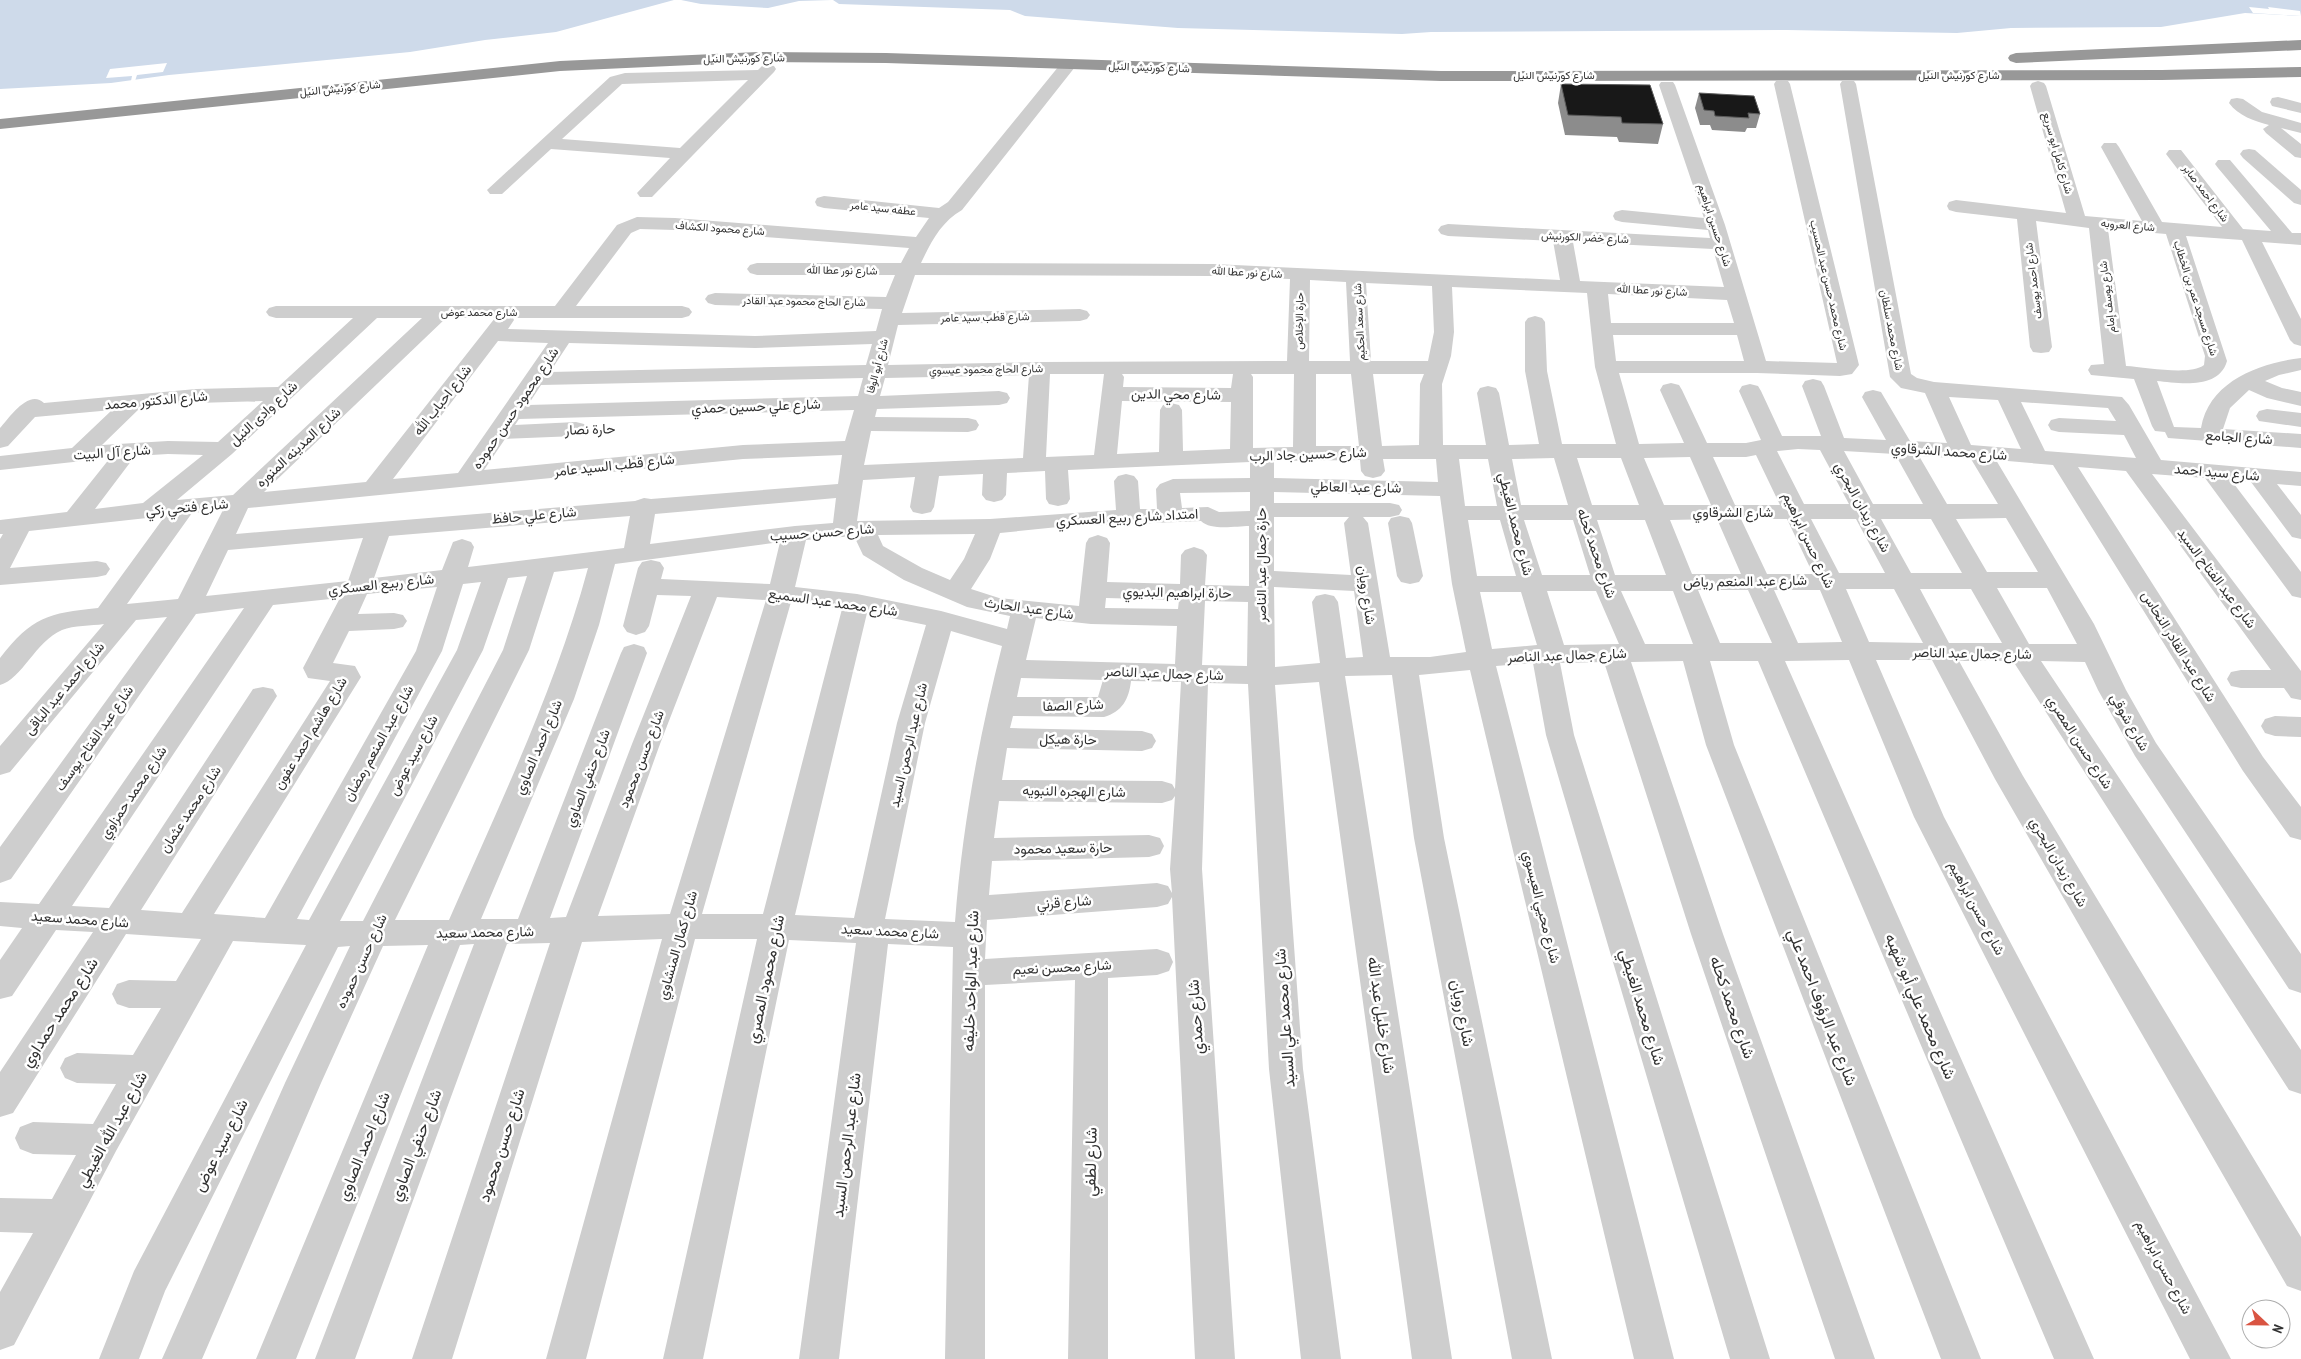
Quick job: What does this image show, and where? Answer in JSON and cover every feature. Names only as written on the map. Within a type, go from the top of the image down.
[{"type":"highway","points":[[1973,66],[1996,59],[2301,45]]},
{"type":"highway","name":"شارع كورنيش النيل","points":[[0,116],[540,60],[724,50],[883,51],[1448,68],[1973,66],[2044,75],[2301,72]]},
{"type":"highway","name":"شارع كورنيش النيل","points":[[0,124],[560,66],[675,59],[780,57],[1441,76],[1841,79]]},
{"type":"highway","name":"شارع كورنيش النيل","points":[[2044,75],[2158,65],[2301,61]]},
{"type":"highway","points":[[1441,76],[1497,84],[1667,85],[1809,84],[1841,79],[2044,75],[2301,86]]},
{"type":"street","points":[[646,193],[780,57]]},
{"type":"street","name":"شارع أبو الوفا","points":[[853,529],[850,481],[855,448],[889,320],[906,270],[921,243],[942,214],[955,206],[1063,64]]},
{"type":"street","points":[[496,190],[620,78],[762,75]]},
{"type":"street","name":"شارع كامل ابو سريع","points":[[2044,75],[2077,220]]},
{"type":"street","name":"شارع محمد سلطان","points":[[1841,79],[1901,376],[1909,383],[1934,389],[2114,402],[2118,405],[2130,427],[2144,466]]},
{"type":"street","name":"شارع محمد حسن عبد الحسيب","points":[[1606,367],[1756,367],[1840,370],[1848,365],[1782,84]]},
{"type":"street","name":"شارع حسين ابراهيم","points":[[1667,85],[1722,244],[1756,367]]},
{"type":"street","points":[[2278,102],[2301,108]]},
{"type":"street","points":[[2237,103],[2256,116],[2301,128]]},
{"type":"street","points":[[2272,129],[2301,153]]},
{"type":"street","points":[[547,143],[684,154]]},
{"type":"street","name":"شارع مسجد عمر بن الخطاب","points":[[2108,371],[2191,377],[2204,375],[2213,370],[2217,364],[2216,356],[2164,228],[2110,146]]},
{"type":"street","name":"شارع احمد صابر","points":[[2175,154],[2242,233],[2301,340]]},
{"type":"street","points":[[2248,154],[2301,199]]},
{"type":"street","points":[[2224,164],[2294,238]]},
{"type":"street","name":"عطفه سيد عامر","points":[[824,202],[942,214]]},
{"type":"street","name":"شارع العروبه","points":[[1956,206],[2098,223],[2294,238]]},
{"type":"street","name":"شارع احمد يوسف","points":[[2026,214],[2041,347]]},
{"type":"street","points":[[1622,216],[1716,225]]},
{"type":"street","name":"شارع محمود الكشاف","points":[[561,312],[624,229],[637,223],[921,243]]},
{"type":"street","name":"شارع يوسف إمام","points":[[2098,223],[2108,371]]},
{"type":"street","name":"شارع خضر الكورنيش","points":[[1448,230],[1722,244]]},
{"type":"street","points":[[1562,236],[1571,286]]},
{"type":"street","name":"شارع نور عطا الله","points":[[757,269],[1179,270],[1737,294]]},
{"type":"street","name":"حارة الإخلاص","points":[[1300,275],[1304,453]]},
{"type":"street","name":"شارع سعد الحكيم","points":[[1356,277],[1361,367],[1375,487]]},
{"type":"street","name":"شارع محيي العيسوي","points":[[1442,281],[1444,332],[1437,367],[1431,384],[1439,452],[1452,501],[1465,584],[1481,660],[1654,1359]]},
{"type":"street","name":"شارع عبد الرؤوف احمد علي","points":[[1597,288],[1606,367],[1630,450],[1682,582],[1702,652],[1720,745],[1961,1359]]},
{"type":"street","name":"شارع الحاج محمود عبد القادر","points":[[715,299],[889,320]]},
{"type":"street","name":"شارع محمد عوض","points":[[276,312],[682,312]]},
{"type":"street","name":"شارع وادى النيل","points":[[150,510],[224,449],[372,312]]},
{"type":"street","name":"شارع المدينه المنوره","points":[[188,606],[239,502],[441,312]]},
{"type":"street","name":"شارع احباب الله","points":[[374,489],[510,312]]},
{"type":"street","name":"شارع قطب سيد عامر","points":[[889,320],[1080,315]]},
{"type":"street","name":"شارع محمد عوض","points":[[493,335],[755,342],[889,320]]},
{"type":"street","name":"شارع محمد كحله","points":[[1535,322],[1536,372],[1557,451],[1583,512],[1605,582],[1707,934],[1855,1359]]},
{"type":"street","points":[[1602,329],[1745,329]]},
{"type":"street","name":"شارع محمود حسن حموده","points":[[466,479],[563,337]]},
{"type":"street","points":[[2211,435],[2211,423],[2215,412],[2222,402],[2249,380],[2270,370],[2301,364]]},
{"type":"street","name":"شارع الحاج محمود عيسوي","points":[[534,378],[1040,368],[1437,367]]},
{"type":"street","points":[[1040,368],[1045,465],[1058,499]]},
{"type":"street","points":[[1105,462],[1113,368]]},
{"type":"street","name":"حارة جمال عبد الناصر","points":[[1242,368],[1242,395],[1251,455],[1262,485],[1261,676]]},
{"type":"street","points":[[2213,370],[2249,380],[2275,393],[2301,399]]},
{"type":"street","points":[[2143,374],[2170,429],[2301,590]]},
{"type":"street","name":"شارع زيدان البحري","points":[[1812,386],[1832,444],[1865,511],[2010,779],[2301,1274]]},
{"type":"street","name":"شارع شوقي","points":[[1934,389],[1970,451],[2014,511],[2055,580],[2145,749],[2301,980]]},
{"type":"street","name":"شارع محمد علي أبو شهبه","points":[[1671,390],[1757,581],[1778,652],[2074,1359]]},
{"type":"street","name":"شارع حسن ابراهيم","points":[[1750,391],[1796,512],[1829,580],[1929,817],[2211,1359]]},
{"type":"street","name":"شارع محمد الغيطي","points":[[1488,392],[1510,513],[1532,583],[1549,654],[1560,735],[1750,1359]]},
{"type":"street","name":"شارع الدكتور محمد","points":[[0,441],[31,408],[196,396],[283,394]]},
{"type":"street","name":"شارع محي الدين","points":[[1111,394],[1242,395]]},
{"type":"street","name":"شارع عبد القادر النحاس","points":[[2006,394],[2059,459],[2253,764],[2301,829]]},
{"type":"street","name":"شارع حسن المصري","points":[[1873,397],[2022,654],[2301,1079]]},
{"type":"street","points":[[2043,397],[2059,425],[2059,459]]},
{"type":"street","name":"شارع علي حسين حمدي","points":[[512,412],[864,413],[999,398]]},
{"type":"street","points":[[79,454],[133,402]]},
{"type":"street","points":[[1171,410],[1171,460]]},
{"type":"street","points":[[864,413],[966,440]]},
{"type":"street","points":[[2267,416],[2301,420]]},
{"type":"street","points":[[2059,425],[2130,427]]},
{"type":"street","name":"حارة نصار","points":[[498,432],[682,426]]},
{"type":"street","name":"شارع الجامع","points":[[2130,427],[2301,441]]},
{"type":"street","name":"شارع حسين جاد الرب","points":[[850,481],[928,470],[966,440],[995,467],[1304,453],[1746,450],[1769,445]]},
{"type":"street","name":"شارع محمد الشرقاوي","points":[[1769,445],[1832,444],[1970,451],[2144,466]]},
{"type":"street","name":"شارع آل البيت","points":[[0,463],[128,450],[200,447],[224,449]]},
{"type":"street","name":"شارع قطب السيد عامر","points":[[374,489],[742,452],[855,448]]},
{"type":"street","points":[[76,518],[128,450]]},
{"type":"street","name":"شارع سيد احمد","points":[[2144,466],[2301,479]]},
{"type":"street","name":"شارع عبد الفتاح السيد","points":[[2144,466],[2297,685]]},
{"type":"street","points":[[994,495],[995,467]]},
{"type":"street","points":[[922,507],[928,470]]},
{"type":"street","points":[[2259,476],[2301,532]]},
{"type":"street","name":"شارع علي حافظ","points":[[219,543],[644,505],[850,481]]},
{"type":"street","points":[[1126,481],[1129,517]]},
{"type":"street","name":"شارع عبد العاطي","points":[[1170,515],[1168,489],[1170,487],[1262,485],[1375,487],[1452,501]]},
{"type":"street","name":"شارع فتحي زكي","points":[[10,526],[150,510],[374,489]]},
{"type":"street","name":"شارع الشرقاوي","points":[[1452,501],[1510,513],[2014,511]]},
{"type":"street","name":"شارع حنفي الصاوي","points":[[335,1359],[635,640],[646,586],[644,505]]},
{"type":"street","name":"شارع احمد عبد الباقى","points":[[0,765],[118,613],[184,507]]},
{"type":"street","name":"امتداد شارع ربيع العسكري","points":[[990,526],[1206,514],[1212,519],[1261,514],[1395,516],[1408,565],[1362,555]]},
{"type":"street","name":"شارع رويان","points":[[1356,523],[1365,584],[1391,666],[1429,838],[1532,1359]]},
{"type":"street","points":[[0,564],[10,526]]},
{"type":"street","points":[[955,593],[977,559],[990,526]]},
{"type":"street","name":"شارع حسن حسيب","points":[[646,551],[795,533],[853,529],[990,526]]},
{"type":"street","name":"شارع هاشم احمد عفون","points":[[190,926],[347,677],[345,672],[317,671],[358,587],[380,528]]},
{"type":"street","name":"شارع عبد الحارث","points":[[853,529],[872,550],[913,574],[955,593],[1000,606],[1091,616],[1191,618]]},
{"type":"street","name":"شارع كمال المنشاوي","points":[[566,1359],[682,926],[781,593],[795,533]]},
{"type":"street","points":[[1091,616],[1098,543]]},
{"type":"street","name":"شارع عبد المنعم رمضان","points":[[274,930],[429,651],[462,547]]},
{"type":"street","name":"شارع ربيع العسكري","points":[[0,676],[34,634],[42,628],[65,620],[497,572],[646,551]]},
{"type":"street","name":"شارع حمدي","points":[[1194,555],[1186,869],[1215,1359]]},
{"type":"street","name":"شارع احمد الصاوي","points":[[276,1359],[454,932],[560,700],[586,625],[604,557]]},
{"type":"street","name":"شارع حسن حموده","points":[[182,1359],[303,1083],[373,934],[516,650],[543,566]]},
{"type":"street","points":[[0,577],[97,568]]},
{"type":"street","name":"شارع سيد عوض","points":[[120,1359],[148,1284],[323,933],[470,650],[497,572]]},
{"type":"street","points":[[871,605],[913,574]]},
{"type":"street","name":"شارع عبد المنعم رياض","points":[[1465,584],[1829,580],[2055,580]]},
{"type":"street","name":"حارة ابراهيم البديوي","points":[[1094,590],[1192,592],[1261,586],[1365,584]]},
{"type":"street","name":"شارع محمد عبد السميع","points":[[646,586],[781,593],[871,605],[941,619],[1013,655]]},
{"type":"street","name":"شارع حسن محمود","points":[[432,1359],[574,930],[707,589]]},
{"type":"street","name":"شارع محمد حمزاوي","points":[[0,986],[49,917],[265,597]]},
{"type":"street","name":"شارع خليل عبد الله","points":[[1325,602],[1333,671],[1432,1359]]},
{"type":"street","name":"شارع محمود المصري","points":[[683,1359],[776,927],[871,605]]},
{"type":"street","name":"شارع عبد الفتاح يوسف","points":[[0,871],[188,606]]},
{"type":"street","name":"شارع عبد الواحد خليفه","points":[[965,1359],[968,973],[971,922],[977,850],[985,790],[994,738],[1025,609]]},
{"type":"street","name":"شارع عبد الرحمن السيد","points":[[818,1359],[871,930],[911,723],[941,619]]},
{"type":"street","points":[[340,623],[394,621]]},
{"type":"street","name":"شارع جمال عبد الناصر","points":[[1013,655],[1118,672],[1261,676],[1308,675],[1351,666],[1447,664],[1502,656],[1549,654],[1858,651],[2022,654],[2095,652]]},
{"type":"street","name":"شارع الصفا","points":[[1002,706],[1104,707],[1111,704],[1114,698],[1118,672]]},
{"type":"street","name":"شارع محمد علي السيد","points":[[1261,676],[1286,1070],[1321,1359]]},
{"type":"street","points":[[2241,679],[2297,685]]},
{"type":"street","name":"شارع محمد عثمان","points":[[117,921],[263,696]]},
{"type":"street","name":"حارة هيكل","points":[[994,738],[1142,741]]},
{"type":"street","name":"شارع الهجره النبويه","points":[[985,790],[1162,792]]},
{"type":"street","name":"حارة سعيد محمود","points":[[977,850],[1149,846]]},
{"type":"street","name":"شارع قرني","points":[[971,922],[1157,895]]},
{"type":"street","name":"شارع محمد سعيد","points":[[0,914],[224,928],[373,934],[512,932],[682,926],[871,930],[971,922]]},
{"type":"street","name":"شارع محمد حمداوي","points":[[0,1102],[117,921]]},
{"type":"street","name":"شارع عبد الله الغيطي","points":[[0,1331],[103,1140],[224,928]]},
{"type":"street","name":"شارع محسن نعيم","points":[[968,973],[1157,962]]},
{"type":"street","name":"شارع لطفي","points":[[1088,1359],[1092,966]]},
{"type":"street","points":[[129,994],[186,995]]},
{"type":"street","points":[[77,1068],[143,1070]]},
{"type":"street","points":[[33,1138],[103,1140]]},
{"type":"street","points":[[0,1215],[62,1216]]},
{"type":"water","points":[[0,0],[674,0],[556,32],[485,40],[410,52],[169,75],[111,83],[0,89]]},
{"type":"water","points":[[681,0],[832,0],[799,1],[768,8],[701,4]]},
{"type":"water","points":[[833,0],[2301,0],[2301,16],[2245,13],[2161,27],[2011,28],[1957,33],[1787,30],[1431,32],[1402,34],[1178,28],[1025,16],[1010,10],[839,4]]},
{"type":"pier","points":[[2249,7],[2300,11],[2301,16],[2253,13]]},
{"type":"pier","points":[[167,63],[163,72],[137,75],[135,81],[131,81],[132,76],[106,78],[110,69]]},
{"type":"building","points":[[1561,84],[1650,85],[1663,124],[1622,123],[1621,117],[1568,115]]},
{"type":"building","points":[[1699,93],[1754,96],[1760,114],[1748,113],[1749,118],[1715,116],[1714,111],[1704,110]]}]
